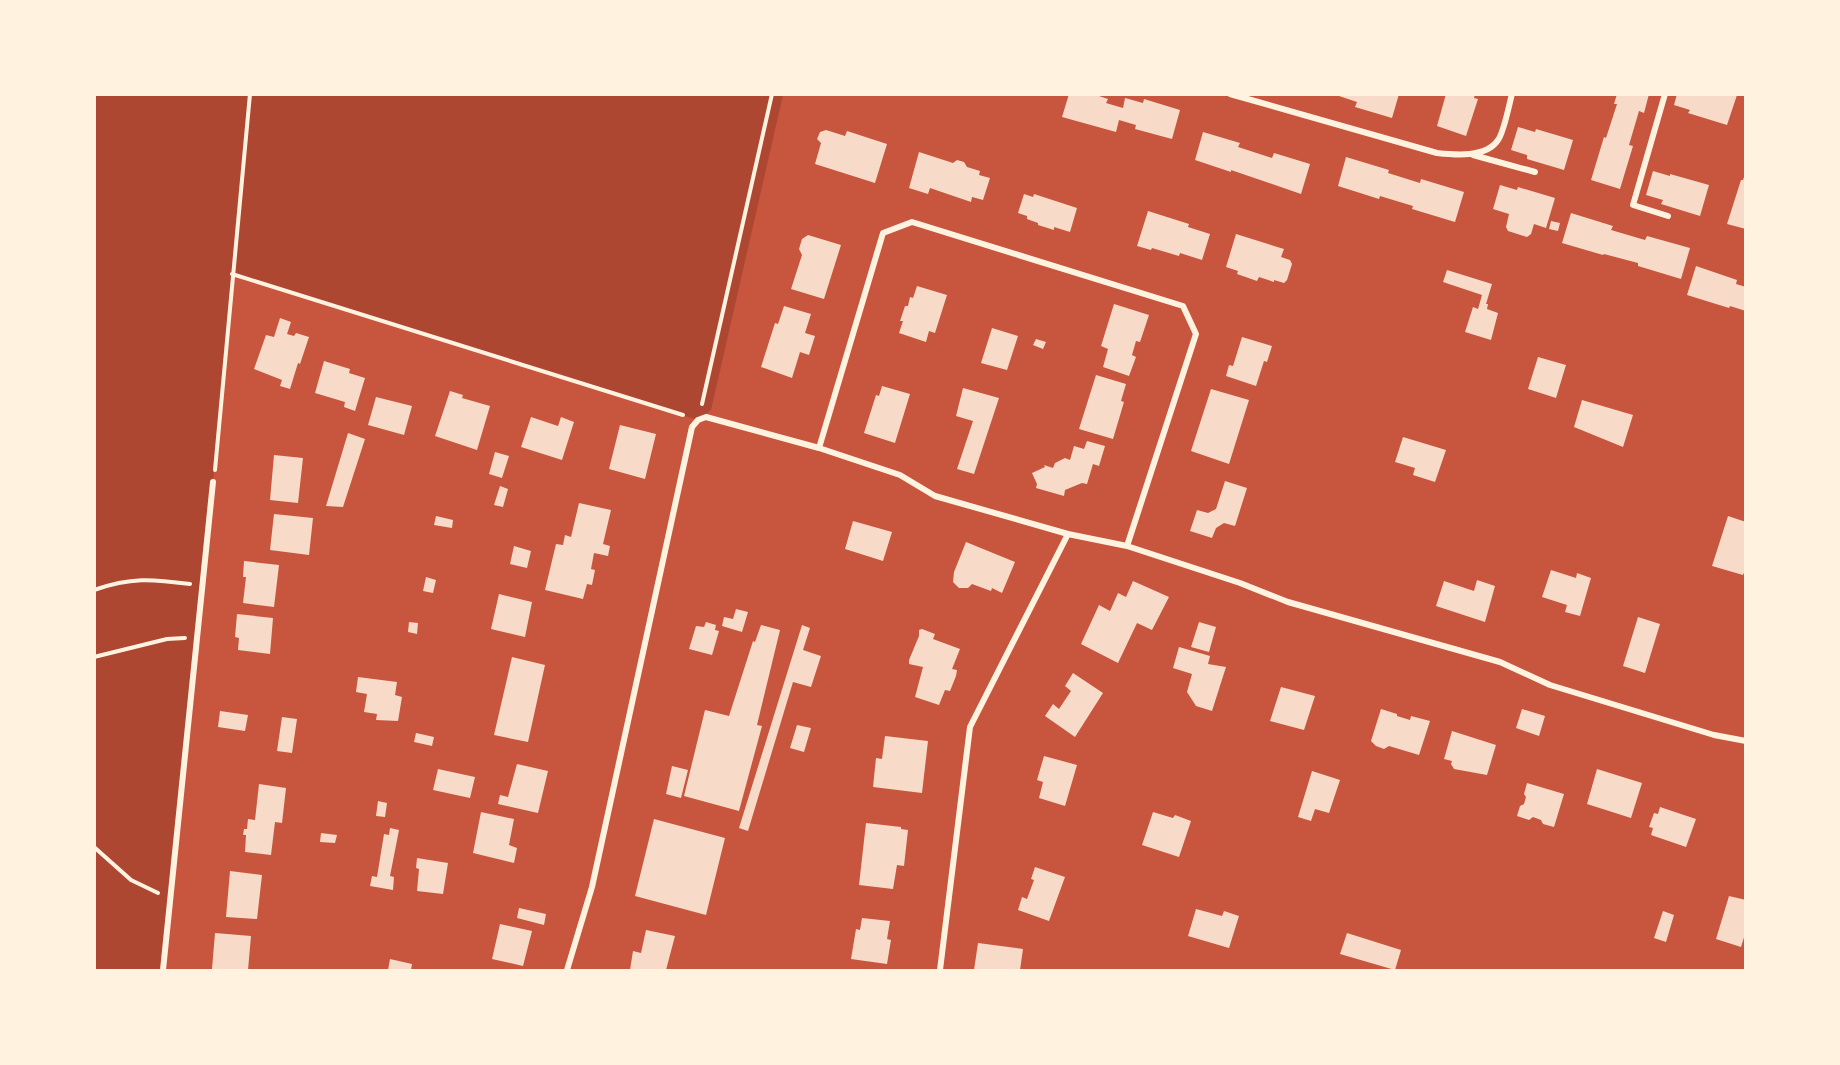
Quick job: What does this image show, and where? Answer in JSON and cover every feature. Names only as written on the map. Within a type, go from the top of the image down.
[{"type":"street","points":[[1230,94],[1437,153],[1473,155],[1535,172]]},
{"type":"street","points":[[1261,103],[1264,94]]},
{"type":"street","points":[[1473,155],[1498,140],[1512,94]]},
{"type":"street","points":[[1665,94],[1633,205],[1668,216]]},
{"type":"street","points":[[819,448],[883,233],[912,222],[1183,306],[1196,334],[1127,546]]},
{"type":"street","points":[[567,970],[592,888],[692,427],[698,420],[706,417],[819,448],[900,475],[935,496],[1068,534],[1127,546],[1240,583],[1288,602],[1500,662],[1550,685],[1714,735],[1746,741]]},
{"type":"street","points":[[163,970],[213,483]]},
{"type":"street","points":[[940,970],[970,727],[1068,534]]},
{"type":"path","points":[[213,483],[250,94]]},
{"type":"path","points":[[232,274],[698,420],[772,94]]},
{"type":"path","points":[[94,590],[120,581],[155,579],[203,585]]},
{"type":"path","points":[[94,657],[167,639],[198,636]]},
{"type":"path","points":[[94,847],[131,880],[170,898]]},
{"type":"shaded area","points":[[94,95],[783,95],[711,410],[698,420],[232,275],[163,970],[95,970]]},
{"type":"building","points":[[1069,94],[1093,94],[1108,99],[1106,103],[1123,108],[1125,98],[1143,103],[1144,99],[1180,110],[1172,139],[1135,129],[1136,125],[1119,120],[1116,132],[1062,117]]},
{"type":"building","points":[[1333,94],[1399,94],[1392,118],[1355,107],[1357,102]]},
{"type":"building","points":[[1446,94],[1475,94],[1474,98],[1478,99],[1466,136],[1437,126]]},
{"type":"building","points":[[1617,94],[1649,94],[1644,113],[1639,111],[1629,145],[1633,146],[1620,189],[1591,180],[1617,104],[1614,104]]},
{"type":"building","points":[[1677,94],[1737,95],[1727,125],[1688,113],[1690,110],[1674,105]]},
{"type":"building","points":[[1518,127],[1535,132],[1536,129],[1573,140],[1564,170],[1527,159],[1527,155],[1511,150]]},
{"type":"building","points":[[826,130],[845,136],[847,131],[887,144],[875,183],[815,164],[821,143],[817,139],[820,132]]},
{"type":"building","points":[[1203,132],[1240,143],[1238,147],[1272,158],[1274,153],[1310,164],[1301,194],[1195,160]]},
{"type":"building","points":[[919,152],[953,163],[957,160],[964,162],[967,167],[980,171],[979,175],[990,178],[983,200],[972,197],[971,202],[930,188],[928,194],[909,188]]},
{"type":"building","points":[[1346,157],[1389,170],[1388,173],[1420,183],[1421,179],[1464,192],[1455,222],[1412,209],[1413,206],[1380,196],[1379,199],[1338,186]]},
{"type":"building","points":[[1653,171],[1709,185],[1700,216],[1661,204],[1663,200],[1646,195]]},
{"type":"building","points":[[1746,174],[1746,229],[1727,224]]},
{"type":"building","points":[[1500,185],[1517,190],[1518,187],[1555,198],[1546,228],[1534,224],[1531,234],[1527,237],[1508,231],[1506,227],[1509,214],[1493,209]]},
{"type":"building","points":[[1024,194],[1033,197],[1034,194],[1077,208],[1070,232],[1038,225],[1027,219],[1027,216],[1018,213]]},
{"type":"building","points":[[1148,211],[1189,224],[1188,227],[1210,234],[1202,260],[1180,253],[1179,256],[1137,246]]},
{"type":"building","points":[[1571,213],[1613,226],[1611,230],[1645,240],[1647,236],[1690,248],[1681,279],[1638,266],[1638,263],[1562,243]]},
{"type":"building","points":[[1551,221],[1560,223],[1558,231],[1549,229]]},
{"type":"building","points":[[1236,234],[1284,249],[1281,257],[1290,260],[1292,264],[1287,280],[1284,283],[1274,280],[1274,282],[1259,277],[1257,281],[1237,274],[1238,271],[1226,267]]},
{"type":"building","points":[[808,235],[841,245],[824,299],[791,289],[802,255],[799,249],[802,239]]},
{"type":"building","points":[[1696,266],[1737,280],[1736,284],[1746,287],[1746,311],[1687,295]]},
{"type":"building","points":[[1447,270],[1492,284],[1486,304],[1488,304],[1487,309],[1498,313],[1491,340],[1465,332],[1473,307],[1478,309],[1482,295],[1443,282]]},
{"type":"building","points":[[917,286],[947,295],[935,333],[929,331],[926,342],[899,333],[905,306],[908,306],[910,297],[913,298]]},
{"type":"building","points":[[1114,304],[1149,315],[1140,342],[1136,341],[1132,355],[1136,357],[1129,376],[1103,367],[1108,349],[1101,346]]},
{"type":"building","points":[[784,306],[811,314],[805,333],[815,336],[809,355],[800,352],[792,378],[761,367],[775,323],[778,324]]},
{"type":"building","points":[[280,318],[291,322],[287,334],[294,336],[296,333],[309,337],[290,389],[280,386],[282,380],[254,369],[266,335],[274,337]]},
{"type":"building","points":[[992,328],[1018,336],[1007,370],[981,363]]},
{"type":"building","points":[[1242,337],[1272,346],[1267,362],[1264,361],[1256,386],[1226,376],[1229,365],[1233,366]]},
{"type":"building","points":[[1036,339],[1046,342],[1043,349],[1033,345]]},
{"type":"building","points":[[1538,357],[1566,365],[1556,398],[1528,389]]},
{"type":"building","points":[[324,361],[350,369],[349,373],[365,378],[355,411],[344,407],[345,402],[315,393]]},
{"type":"building","points":[[1096,375],[1126,384],[1121,401],[1124,402],[1113,439],[1079,429]]},
{"type":"building","points":[[882,386],[910,394],[895,443],[864,433],[876,395],[879,396]]},
{"type":"building","points":[[963,388],[999,398],[974,474],[957,469],[973,421],[956,416]]},
{"type":"building","points":[[1211,389],[1249,400],[1229,464],[1191,451]]},
{"type":"building","points":[[450,391],[463,395],[462,398],[490,406],[477,450],[435,436]]},
{"type":"building","points":[[376,397],[412,406],[404,435],[368,425]]},
{"type":"building","points":[[1582,400],[1633,415],[1623,447],[1574,427]]},
{"type":"building","points":[[531,417],[558,426],[561,417],[574,422],[562,460],[521,447]]},
{"type":"building","points":[[620,425],[656,434],[645,479],[609,469]]},
{"type":"building","points":[[348,433],[365,439],[343,507],[326,506]]},
{"type":"building","points":[[1403,437],[1446,450],[1435,482],[1413,475],[1415,468],[1395,462]]},
{"type":"building","points":[[1087,441],[1105,446],[1099,466],[1093,464],[1087,484],[1082,483],[1065,490],[1064,496],[1036,488],[1037,484],[1032,473],[1045,467],[1044,465],[1053,468],[1055,463],[1065,458],[1070,460],[1074,446],[1084,449]]},
{"type":"building","points":[[495,452],[509,456],[502,478],[489,474]]},
{"type":"building","points":[[274,455],[303,458],[298,503],[270,500]]},
{"type":"building","points":[[1225,481],[1247,488],[1235,526],[1224,523],[1216,528],[1212,538],[1190,531],[1197,510],[1208,513],[1216,509]]},
{"type":"building","points":[[500,486],[508,489],[503,507],[494,505]]},
{"type":"building","points":[[579,503],[611,510],[603,544],[610,546],[608,556],[594,553],[591,569],[595,570],[592,585],[587,584],[583,599],[545,590],[556,544],[563,545],[565,535],[571,537]]},
{"type":"building","points":[[274,514],[313,518],[309,555],[270,550]]},
{"type":"building","points":[[436,516],[453,520],[452,528],[434,525]]},
{"type":"building","points":[[1728,516],[1746,522],[1746,568],[1743,575],[1712,566]]},
{"type":"building","points":[[853,521],[892,532],[883,561],[845,549]]},
{"type":"building","points":[[966,542],[1015,562],[1002,593],[992,588],[991,591],[972,584],[968,588],[959,588],[953,582],[954,572]]},
{"type":"building","points":[[514,546],[531,551],[527,568],[510,564]]},
{"type":"building","points":[[244,561],[279,565],[274,607],[243,603],[246,577],[243,577]]},
{"type":"building","points":[[1551,570],[1576,578],[1577,573],[1591,578],[1580,616],[1565,612],[1567,605],[1542,597]]},
{"type":"building","points":[[426,577],[436,580],[433,593],[423,591]]},
{"type":"building","points":[[1477,580],[1495,586],[1485,622],[1436,606],[1444,581],[1474,591]]},
{"type":"building","points":[[1133,581],[1169,597],[1152,630],[1137,623],[1118,663],[1081,644],[1099,605],[1110,611],[1118,593],[1126,597]]},
{"type":"building","points":[[499,594],[532,602],[525,637],[491,629]]},
{"type":"building","points":[[736,609],[748,612],[742,632],[722,626],[724,617],[733,619]]},
{"type":"building","points":[[237,614],[273,618],[270,654],[238,650],[239,638],[235,637]]},
{"type":"building","points":[[1638,617],[1660,624],[1645,673],[1623,666]]},
{"type":"building","points":[[409,622],[418,623],[417,634],[408,632]]},
{"type":"building","points":[[706,622],[716,625],[715,630],[719,631],[712,655],[689,649],[696,626],[704,627]]},
{"type":"building","points":[[1199,622],[1216,627],[1209,652],[1191,647]]},
{"type":"building","points":[[761,625],[780,630],[757,725],[762,726],[739,811],[684,796],[705,710],[729,716],[753,641],[755,642]]},
{"type":"building","points":[[802,625],[810,628],[803,650],[821,656],[811,687],[793,682],[748,831],[739,828]]},
{"type":"building","points":[[919,630],[935,634],[933,639],[960,649],[952,669],[957,670],[956,676],[950,691],[945,690],[939,705],[915,697],[923,667],[909,664],[909,660],[919,636]]},
{"type":"building","points":[[1179,647],[1210,656],[1208,664],[1226,667],[1212,711],[1196,706],[1187,692],[1192,674],[1173,668]]},
{"type":"building","points":[[512,657],[545,665],[528,742],[494,735]]},
{"type":"building","points":[[1073,673],[1103,693],[1075,737],[1045,716],[1053,704],[1059,709],[1071,691],[1065,686]]},
{"type":"building","points":[[358,677],[397,682],[395,695],[402,697],[398,721],[376,720],[377,714],[364,712],[367,694],[356,692]]},
{"type":"building","points":[[1281,687],[1315,696],[1304,730],[1270,721]]},
{"type":"building","points":[[1381,709],[1410,720],[1411,716],[1430,721],[1419,755],[1389,746],[1384,749],[1371,741]]},
{"type":"building","points":[[1522,709],[1545,716],[1539,736],[1516,728]]},
{"type":"building","points":[[220,711],[248,715],[245,731],[218,727]]},
{"type":"building","points":[[282,717],[297,719],[292,753],[277,751]]},
{"type":"building","points":[[797,725],[811,728],[804,752],[790,748]]},
{"type":"building","points":[[1452,731],[1496,745],[1487,775],[1454,769],[1452,761],[1444,759]]},
{"type":"building","points":[[416,733],[434,737],[432,746],[414,742]]},
{"type":"building","points":[[885,736],[928,741],[922,793],[873,787],[876,758],[882,759]]},
{"type":"building","points":[[1044,756],[1077,765],[1065,806],[1039,798],[1043,782],[1037,780]]},
{"type":"building","points":[[517,764],[548,771],[538,813],[498,804],[500,795],[508,797]]},
{"type":"building","points":[[672,766],[688,770],[681,798],[666,794]]},
{"type":"building","points":[[438,769],[475,777],[470,798],[433,790]]},
{"type":"building","points":[[1597,769],[1642,783],[1631,818],[1587,804]]},
{"type":"building","points":[[1312,771],[1340,780],[1329,813],[1315,809],[1311,821],[1298,817]]},
{"type":"building","points":[[1527,783],[1564,794],[1554,827],[1543,824],[1541,820],[1533,817],[1529,820],[1517,816],[1520,806],[1524,804]]},
{"type":"building","points":[[259,784],[286,788],[282,823],[275,822],[271,855],[245,852],[244,829],[247,829],[248,819],[255,820]]},
{"type":"building","points":[[378,801],[387,803],[385,817],[376,816]]},
{"type":"building","points":[[1660,807],[1696,819],[1686,847],[1651,835],[1653,828],[1649,827],[1654,813],[1658,814]]},
{"type":"building","points":[[481,812],[514,819],[509,845],[517,848],[514,863],[473,853]]},
{"type":"building","points":[[1153,812],[1173,818],[1175,815],[1191,821],[1179,857],[1142,845]]},
{"type":"building","points":[[654,819],[725,838],[706,915],[635,896]]},
{"type":"building","points":[[866,823],[901,827],[901,829],[908,830],[904,866],[897,865],[893,889],[859,885]]},
{"type":"building","points":[[390,828],[399,830],[390,876],[394,877],[393,890],[370,886],[372,876],[377,877],[384,834],[389,835]]},
{"type":"building","points":[[321,833],[337,835],[335,843],[320,842]]},
{"type":"building","points":[[417,858],[448,863],[443,894],[417,891],[419,869],[416,868]]},
{"type":"building","points":[[1035,867],[1065,877],[1049,921],[1018,910],[1022,897],[1027,899],[1034,880],[1031,879]]},
{"type":"building","points":[[230,871],[262,875],[257,919],[226,917]]},
{"type":"building","points":[[1729,896],[1746,900],[1746,931],[1741,947],[1716,939]]},
{"type":"building","points":[[519,908],[546,914],[544,925],[517,918]]},
{"type":"building","points":[[1196,909],[1222,916],[1224,911],[1239,916],[1229,948],[1188,936]]},
{"type":"building","points":[[1663,911],[1674,915],[1666,942],[1654,938]]},
{"type":"building","points":[[862,918],[890,921],[887,939],[891,940],[887,964],[851,959],[856,929],[860,930]]},
{"type":"building","points":[[500,924],[532,931],[523,966],[492,959]]},
{"type":"building","points":[[646,930],[675,936],[666,970],[630,970],[633,951],[641,953]]},
{"type":"building","points":[[215,933],[251,936],[248,970],[212,969]]},
{"type":"building","points":[[1347,933],[1401,950],[1395,970],[1340,954]]},
{"type":"building","points":[[978,943],[1023,949],[1020,970],[974,970]]},
{"type":"building","points":[[390,959],[412,964],[411,970],[388,970]]}]
